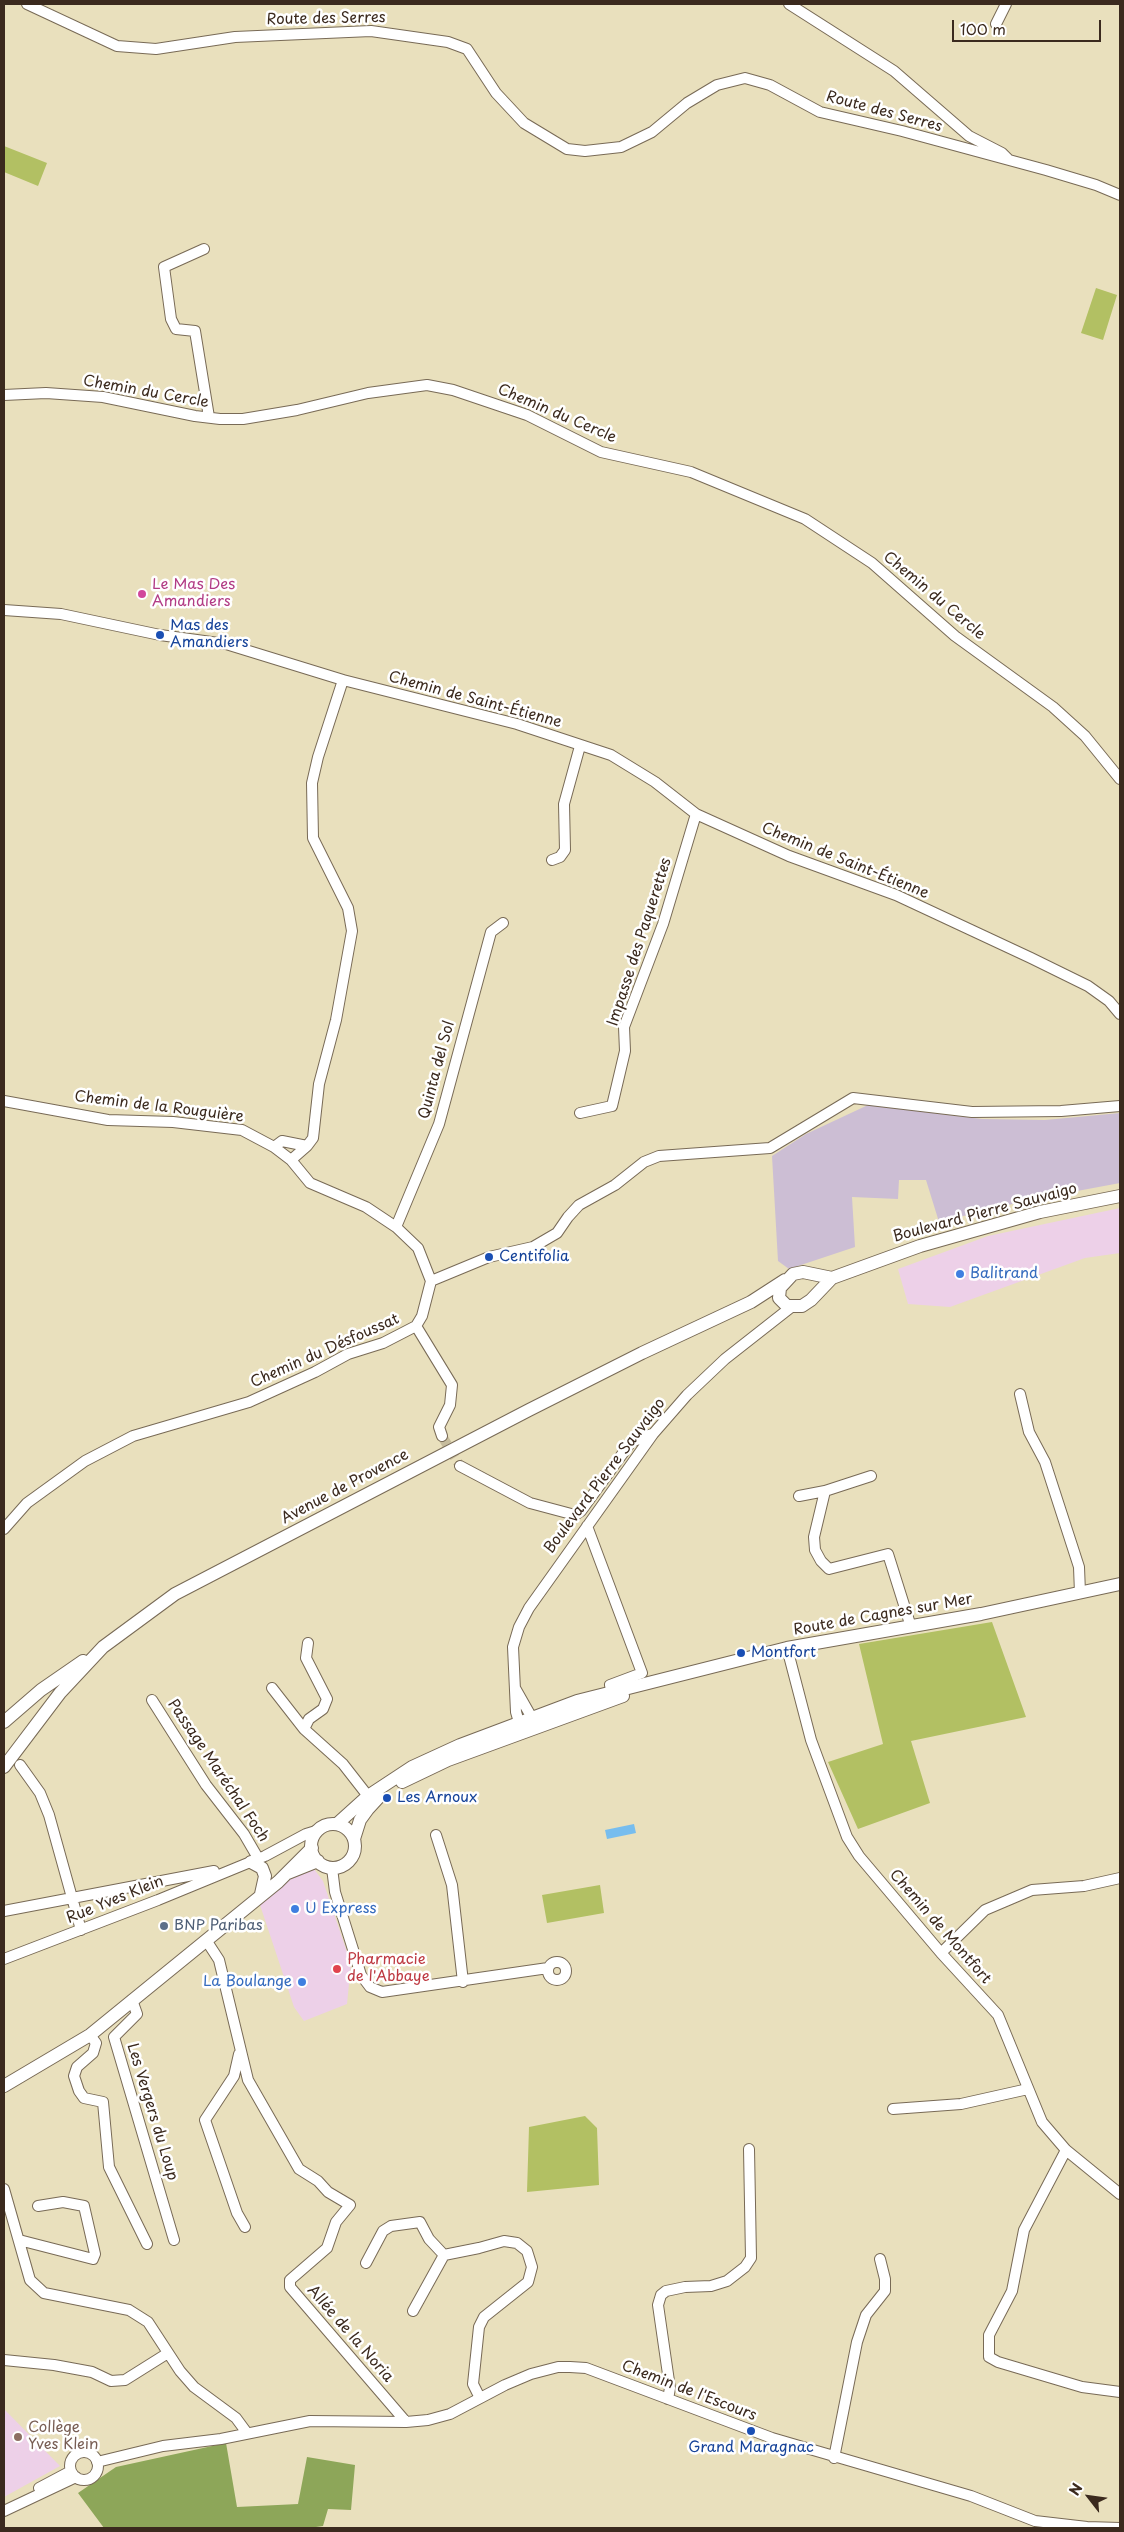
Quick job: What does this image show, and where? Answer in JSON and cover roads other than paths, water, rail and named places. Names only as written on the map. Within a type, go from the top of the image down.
[{"type":"main road","name":"Boulevard Pierre Sauvaigo","points":[[818,1290],[832,1278],[943,1239],[1040,1212],[1120,1196]]},
{"type":"main road","points":[[811,1274],[816,1281],[818,1290],[811,1300],[802,1306],[784,1303],[780,1288],[785,1280],[793,1274],[802,1272],[832,1278]]},
{"type":"main road","name":"Avenue de Provence","points":[[4,1767],[60,1693],[103,1647],[175,1594],[538,1406],[751,1302],[785,1280]]},
{"type":"main road","name":"Avenue de Provence","points":[[751,1302],[784,1303]]},
{"type":"main road","name":"Route de Cagnes sur Mer","points":[[337,1824],[368,1796],[420,1762],[526,1721],[652,1684],[787,1648],[911,1627],[1120,1584]]},
{"type":"main road","points":[[4,1722],[41,1690],[103,1647]]},
{"type":"main road","name":"Route de Cagnes sur Mer","points":[[354,1839],[360,1820],[378,1798],[415,1774],[582,1711],[612,1696]]},
{"type":"main road","points":[[526,1721],[538,1722],[570,1710],[582,1711]]},
{"type":"main road","points":[[330,1824],[337,1824],[350,1832],[354,1839],[353,1855],[341,1866],[332,1868],[318,1861],[312,1848],[314,1835],[330,1824]]},
{"type":"main road","points":[[4,2086],[90,2035],[288,1873],[312,1848]]},
{"type":"main road","points":[[255,1860],[262,1868],[265,1876],[261,1894]]},
{"type":"main road","points":[[288,1873],[318,1861]]},
{"type":"street","name":"Route des Serres","points":[[27,4],[117,46],[156,48],[235,37],[371,31],[448,42],[467,48],[496,92],[524,123],[568,149],[585,151],[621,147],[652,132],[687,103],[716,86],[745,78],[770,85],[820,112],[902,131],[1096,184],[1120,195]]},
{"type":"street","points":[[789,4],[894,71],[969,136],[1002,153],[1011,162]]},
{"type":"street","points":[[996,24],[1006,4]]},
{"type":"street","points":[[204,249],[164,267],[171,319],[176,329],[195,331],[209,417]]},
{"type":"street","name":"Chemin du Cercle","points":[[4,395],[46,393],[103,397],[209,417],[243,419],[298,410],[368,393],[428,385],[453,390],[527,415],[600,452],[691,472],[788,510],[843,542],[866,558],[955,636],[1053,707],[1085,736],[1120,779]]},
{"type":"street","name":"Chemin de Saint-Étienne","points":[[4,610],[61,614],[160,635],[226,644],[343,680],[517,724],[611,755],[655,782],[696,814],[789,856],[896,895],[1032,958],[1088,986],[1109,1001],[1120,1014]]},
{"type":"street","points":[[291,1160],[313,1138],[319,1084],[336,1020],[352,931],[348,908],[313,838],[312,783],[343,680]]},
{"type":"street","points":[[552,860],[560,857],[565,850],[564,804],[580,746]]},
{"type":"street","name":"Impasse des Paquerettes","points":[[580,1113],[612,1106],[624,1051],[624,1027],[662,924],[696,814]]},
{"type":"street","name":"Quinta del Sol","points":[[396,1227],[439,1124],[490,932],[503,923]]},
{"type":"street","points":[[431,1281],[489,1257],[533,1247],[557,1232],[579,1206],[615,1184],[644,1162],[659,1156],[770,1148],[853,1098],[972,1112],[1061,1111],[1120,1106]]},
{"type":"street","name":"Chemin de la Rouguière","points":[[4,1101],[108,1120],[173,1122],[242,1130],[274,1147],[291,1160],[310,1183],[383,1216],[418,1248],[431,1281]]},
{"type":"street","points":[[274,1147],[282,1141],[307,1146]]},
{"type":"street","name":"Chemin du Désfoussat","points":[[4,1529],[27,1503],[85,1461],[133,1436],[249,1402],[315,1372],[348,1354],[383,1344],[416,1326],[422,1316],[431,1281]]},
{"type":"street","name":"Boulevard Pierre Sauvaigo","points":[[526,1721],[516,1712],[513,1646],[519,1627],[529,1608],[653,1434],[687,1395],[712,1371],[777,1317],[784,1303]]},
{"type":"street","points":[[416,1326],[452,1385],[450,1405],[439,1427],[442,1436]]},
{"type":"street","points":[[1020,1394],[1029,1432],[1045,1462],[1079,1567],[1080,1593]]},
{"type":"street","points":[[460,1466],[530,1503],[575,1515],[581,1510],[631,1442],[653,1434]]},
{"type":"street","points":[[799,1496],[825,1491],[870,1476]]},
{"type":"street","points":[[825,1491],[814,1537],[814,1550],[821,1561],[830,1569],[888,1554],[911,1627]]},
{"type":"street","points":[[587,1526],[642,1673],[610,1685],[612,1696]]},
{"type":"street","points":[[304,1729],[309,1719],[323,1710],[327,1699],[306,1658],[308,1643]]},
{"type":"street","name":"Chemin de Montfort","points":[[787,1648],[811,1740],[847,1837],[859,1856],[941,1953],[998,2015],[1042,2122],[1066,2150],[1120,2194]]},
{"type":"street","points":[[272,1688],[304,1729],[343,1764],[368,1796]]},
{"type":"street","name":"Passage Maréchal Foch","points":[[152,1700],[206,1785],[244,1834],[255,1860]]},
{"type":"street","points":[[415,1774],[434,1762],[520,1730],[526,1721]]},
{"type":"street","points":[[20,1765],[40,1793],[49,1815],[81,1930]]},
{"type":"street","points":[[4,1910],[237,1867],[289,1844],[306,1834],[319,1830]]},
{"type":"street","points":[[436,1835],[452,1885],[463,1982]]},
{"type":"street","points":[[289,1844],[305,1845],[312,1848]]},
{"type":"street","name":"Rue Yves Klein","points":[[4,1959],[237,1867]]},
{"type":"street","points":[[332,1868],[335,1892],[361,1975],[370,1987],[382,1992],[463,1982],[548,1968]]},
{"type":"street","points":[[941,1953],[985,1910],[1032,1890],[1084,1886],[1120,1878]]},
{"type":"street","points":[[174,1879],[178,1891]]},
{"type":"street","name":"Allée de la Noria","points":[[206,1940],[219,1960],[248,2080],[299,2169],[318,2181],[328,2192],[350,2205],[336,2222],[327,2248],[290,2280],[290,2287],[406,2422]]},
{"type":"street","name":"Les Vergers du Loup","points":[[132,2000],[137,2014],[114,2037],[174,2240]]},
{"type":"street","points":[[90,2035],[96,2043],[92,2053],[77,2067],[74,2076],[79,2091],[84,2098],[103,2102],[109,2167],[147,2244]]},
{"type":"street","points":[[240,2053],[234,2076],[204,2120],[237,2214],[245,2226]]},
{"type":"street","points":[[893,2109],[961,2104],[1028,2089]]},
{"type":"street","points":[[668,2399],[670,2388],[658,2305],[661,2295],[666,2291],[676,2288],[711,2286],[727,2281],[748,2263],[752,2235],[749,2149]]},
{"type":"street","points":[[1066,2150],[1024,2230],[1012,2291],[990,2335],[990,2357],[998,2362],[1082,2387],[1120,2392]]},
{"type":"street","points":[[4,2189],[30,2280],[44,2293],[129,2310],[148,2322],[168,2353],[194,2387],[236,2418],[247,2433]]},
{"type":"street","points":[[19,2240],[93,2259],[95,2254],[84,2206],[63,2202],[38,2206]]},
{"type":"street","points":[[366,2263],[383,2231],[391,2226],[420,2222],[429,2239],[444,2255]]},
{"type":"street","points":[[413,2310],[444,2255],[504,2241],[518,2243],[527,2251],[532,2267],[528,2282],[484,2317],[479,2327],[473,2384],[480,2398]]},
{"type":"street","points":[[834,2458],[857,2342],[866,2315],[885,2291],[886,2279],[880,2259]]},
{"type":"street","points":[[4,2360],[54,2365],[92,2372],[111,2381],[125,2380],[168,2353]]},
{"type":"street","name":"Chemin de l'Escours","points":[[97,2462],[163,2446],[221,2439],[310,2421],[406,2422],[450,2414],[531,2374],[558,2367],[586,2368],[772,2438],[834,2458],[971,2496],[1035,2520],[1087,2527],[1120,2528]]},
{"type":"street","points":[[81,2453],[89,2454],[97,2462],[97,2470],[92,2477],[85,2480],[73,2474],[72,2459],[81,2453]]},
{"type":"street","points":[[4,2505],[73,2474]]},
{"type":"street","points":[[4,2511],[73,2474]]},
{"type":"water","points":[[634,1824],[636,1833],[607,1839],[605,1830]]},
{"type":"tunnel","points":[[442,1436],[460,1466]]},
{"type":"place","name":"Le Mas Des Amandiers","points":[[142,594]]},
{"type":"place","name":"Mas des Amandiers","points":[[160,635]]},
{"type":"place","name":"Centifolia","points":[[489,1257]]},
{"type":"place","name":"Balitrand","points":[[960,1274]]},
{"type":"place","name":"Montfort","points":[[741,1653]]},
{"type":"place","name":"Les Arnoux","points":[[387,1798]]},
{"type":"place","name":"U Express","points":[[295,1909]]},
{"type":"place","name":"BNP Paribas","points":[[164,1926]]},
{"type":"place","name":"Pharmacie de l'Abbaye","points":[[337,1969]]},
{"type":"place","name":"La Boulange","points":[[302,1982]]},
{"type":"place","name":"Grand Maragnac","points":[[751,2431]]},
{"type":"place","name":"Collège Yves Klein","points":[[18,2437]]}]
